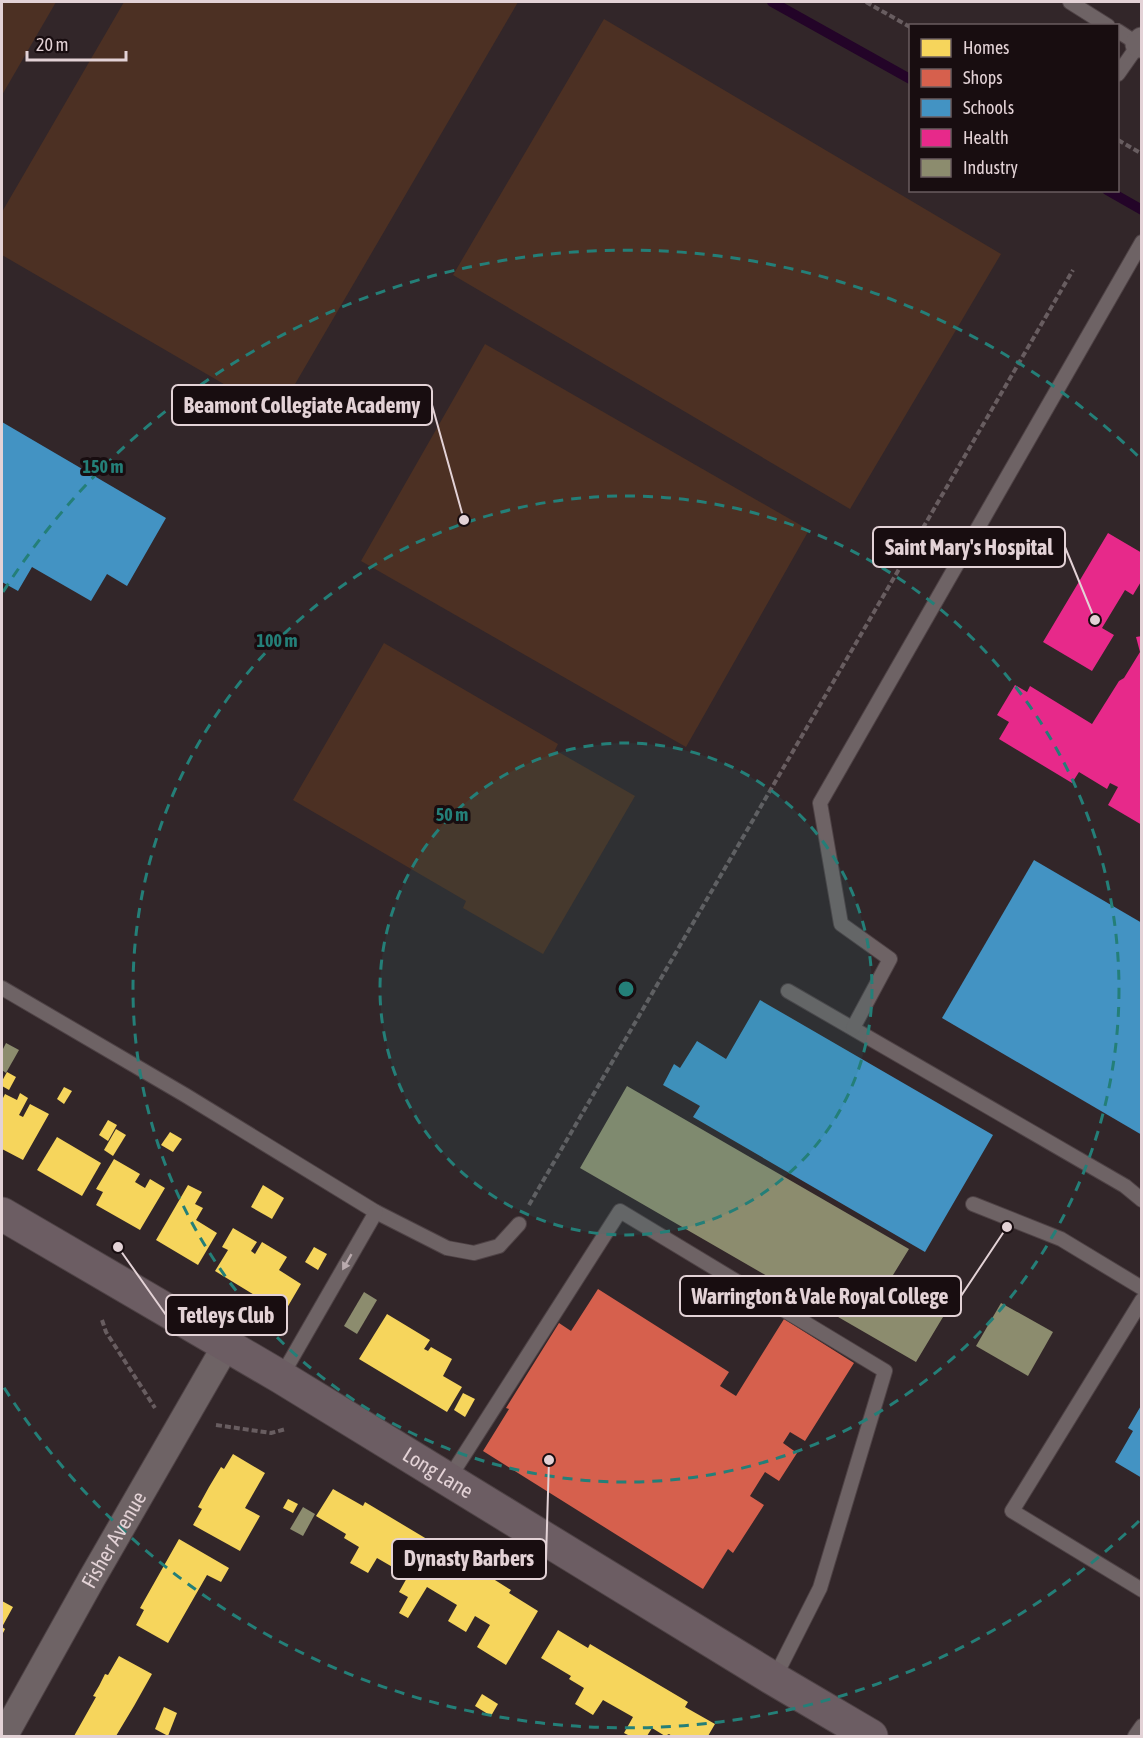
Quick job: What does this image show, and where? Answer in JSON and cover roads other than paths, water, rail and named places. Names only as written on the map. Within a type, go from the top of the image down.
[{"type":"main road","name":"Long Lane","points":[[2,1214],[227,1344],[871,1737]]},
{"type":"street","name":"Fisher Avenue","points":[[4,1737],[91,1580],[227,1344]]},
{"type":"lane","points":[[1070,2],[1105,24]]},
{"type":"lane","points":[[1119,72],[1135,41]]},
{"type":"lane","points":[[853,1028],[890,959],[841,924],[820,803],[1139,246]]},
{"type":"lane","points":[[2,988],[185,1095],[376,1212],[447,1248],[474,1253],[499,1246],[519,1224]]},
{"type":"lane","points":[[788,991],[1125,1186],[1142,1200]]},
{"type":"lane","points":[[974,1203],[1061,1239],[1142,1288]]},
{"type":"lane","points":[[448,1480],[620,1211],[885,1371],[820,1588],[774,1679]]},
{"type":"lane","points":[[281,1377],[376,1212]]},
{"type":"lane","points":[[1142,1300],[1012,1511],[1142,1590]]},
{"type":"lane","points":[[1135,1737],[1142,1726]]},
{"type":"waterway","points":[[772,2],[909,78]]},
{"type":"waterway","points":[[1110,192],[1142,210]]},
{"type":"place","name":"Beamont Collegiate Academy","points":[[464,520]]},
{"type":"place","name":"Saint Mary's Hospital","points":[[1095,620]]},
{"type":"place","name":"Warrington & Vale Royal College","points":[[1007,1227]]},
{"type":"place","name":"Tetleys Club","points":[[118,1247]]},
{"type":"place","name":"Dynasty Barbers","points":[[549,1460]]}]
